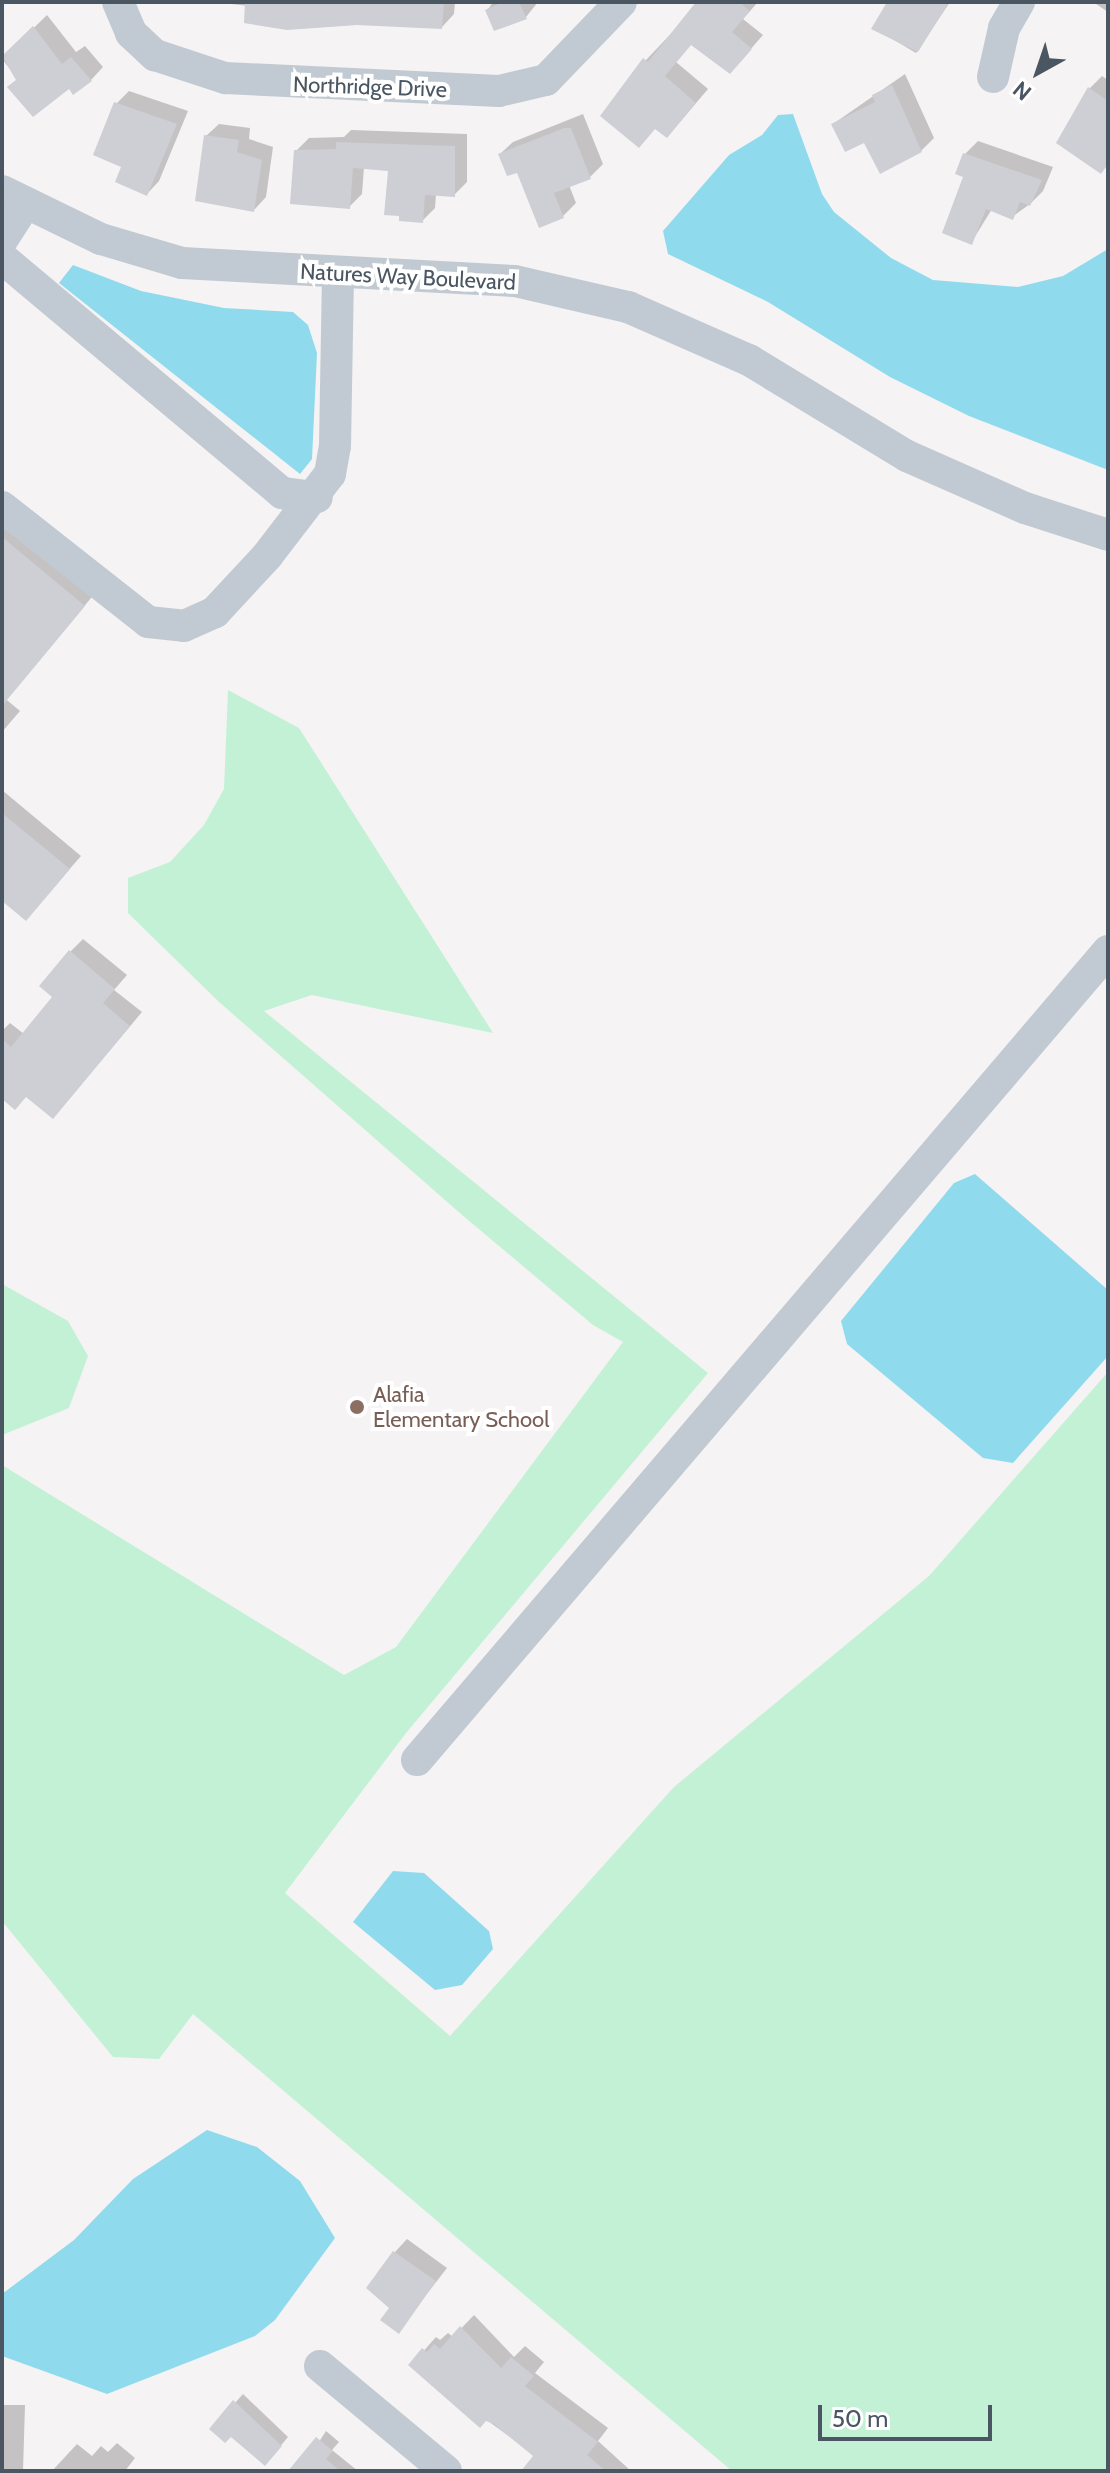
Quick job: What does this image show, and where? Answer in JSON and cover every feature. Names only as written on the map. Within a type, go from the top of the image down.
[{"type":"street","name":"Northridge Drive","points":[[118,2],[131,33],[155,55],[225,78],[499,91],[546,80],[621,2]]},
{"type":"street","points":[[993,77],[1004,28],[1019,2]]},
{"type":"street","points":[[2,240],[14,197]]},
{"type":"street","name":"Natures Way Boulevard","points":[[14,197],[101,239],[161,259],[226,269],[515,281],[628,307],[749,360],[907,456],[1025,508],[1108,535]]},
{"type":"street","points":[[2,258],[282,493],[317,497]]},
{"type":"street","points":[[2,507],[130,613],[148,622],[184,626],[225,603],[317,497],[330,474],[335,446],[338,274]]},
{"type":"street","points":[[417,1760],[1108,951]]},
{"type":"street","points":[[320,2366],[439,2469]]},
{"type":"green space","points":[[228,690],[299,728],[493,1033],[312,995],[264,1011],[708,1373],[406,1733],[285,1893],[450,2036],[674,1787],[929,1576],[1108,1372],[1108,2471],[732,2471],[193,2014],[159,2059],[113,2057],[2,1921],[2,1465],[344,1675],[396,1647],[623,1342],[593,1325],[461,1214],[218,1001],[128,913],[128,878],[170,862],[204,825],[224,789]]},
{"type":"green space","points":[[2,1284],[68,1321],[88,1356],[69,1408],[2,1435]]},
{"type":"water","points":[[793,114],[822,194],[834,212],[891,258],[933,280],[1018,287],[1063,276],[1108,249],[1108,470],[969,416],[890,377],[768,302],[668,254],[663,231],[729,155],[762,135],[778,115]]},
{"type":"water","points":[[73,265],[141,291],[224,308],[293,312],[308,325],[317,353],[312,459],[300,474],[59,283]]},
{"type":"water","points":[[975,1174],[1108,1290],[1108,1356],[1013,1463],[983,1458],[847,1344],[841,1321],[954,1183]]},
{"type":"water","points":[[393,1871],[424,1873],[489,1931],[493,1949],[462,1985],[435,1990],[353,1922]]},
{"type":"water","points":[[207,2130],[257,2147],[300,2181],[335,2238],[275,2320],[255,2336],[107,2394],[2,2356],[2,2294],[74,2240],[133,2179]]},
{"type":"building","points":[[245,2],[444,2],[442,29],[357,25],[287,30],[244,23]]},
{"type":"building","points":[[503,2],[519,2],[527,19],[494,31],[485,10]]},
{"type":"building","points":[[696,2],[739,2],[750,11],[732,32],[752,49],[730,74],[691,45],[665,76],[696,103],[667,138],[655,129],[639,148],[600,116],[643,58],[648,62]]},
{"type":"building","points":[[887,2],[949,2],[918,52],[871,29]]},
{"type":"building","points":[[33,26],[62,64],[71,57],[92,81],[73,95],[69,89],[33,117],[7,87],[16,80],[2,56]]},
{"type":"building","points":[[892,85],[922,152],[880,174],[864,143],[845,152],[831,124],[875,102],[872,95]]},
{"type":"building","points":[[1088,87],[1108,101],[1108,164],[1101,174],[1056,143]]},
{"type":"building","points":[[114,102],[177,124],[147,196],[115,182],[121,167],[93,155]]},
{"type":"building","points":[[571,128],[591,179],[554,193],[564,218],[539,228],[517,173],[507,176],[498,154]]},
{"type":"building","points":[[204,135],[239,140],[237,152],[262,160],[254,212],[195,201]]},
{"type":"building","points":[[336,142],[455,146],[455,197],[425,195],[423,223],[399,221],[399,216],[384,215],[388,171],[353,168],[350,209],[290,204],[294,150],[336,149]]},
{"type":"building","points":[[963,153],[1042,180],[1030,206],[1020,202],[1013,220],[986,209],[972,245],[942,233],[963,177],[955,174]]},
{"type":"building","points":[[2,537],[85,606],[2,706]]},
{"type":"building","points":[[2,813],[70,869],[26,921],[2,901]]},
{"type":"building","points":[[69,950],[115,989],[103,1003],[130,1026],[53,1119],[26,1097],[15,1110],[2,1099],[2,1039],[11,1047],[52,997],[39,986]]},
{"type":"building","points":[[393,2251],[436,2281],[399,2334],[380,2320],[389,2308],[366,2288]]},
{"type":"building","points":[[460,2326],[501,2368],[511,2357],[534,2376],[525,2386],[598,2442],[587,2455],[606,2471],[521,2471],[533,2456],[494,2424],[486,2421],[480,2428],[408,2365],[422,2348],[427,2352],[434,2344],[440,2349]]},
{"type":"building","points":[[233,2400],[282,2446],[265,2466],[231,2437],[225,2443],[209,2429]]},
{"type":"building","points":[[316,2437],[333,2451],[326,2459],[340,2471],[288,2471]]},
{"type":"place","name":"Alafia Elementary School","points":[[357,1407]]}]
